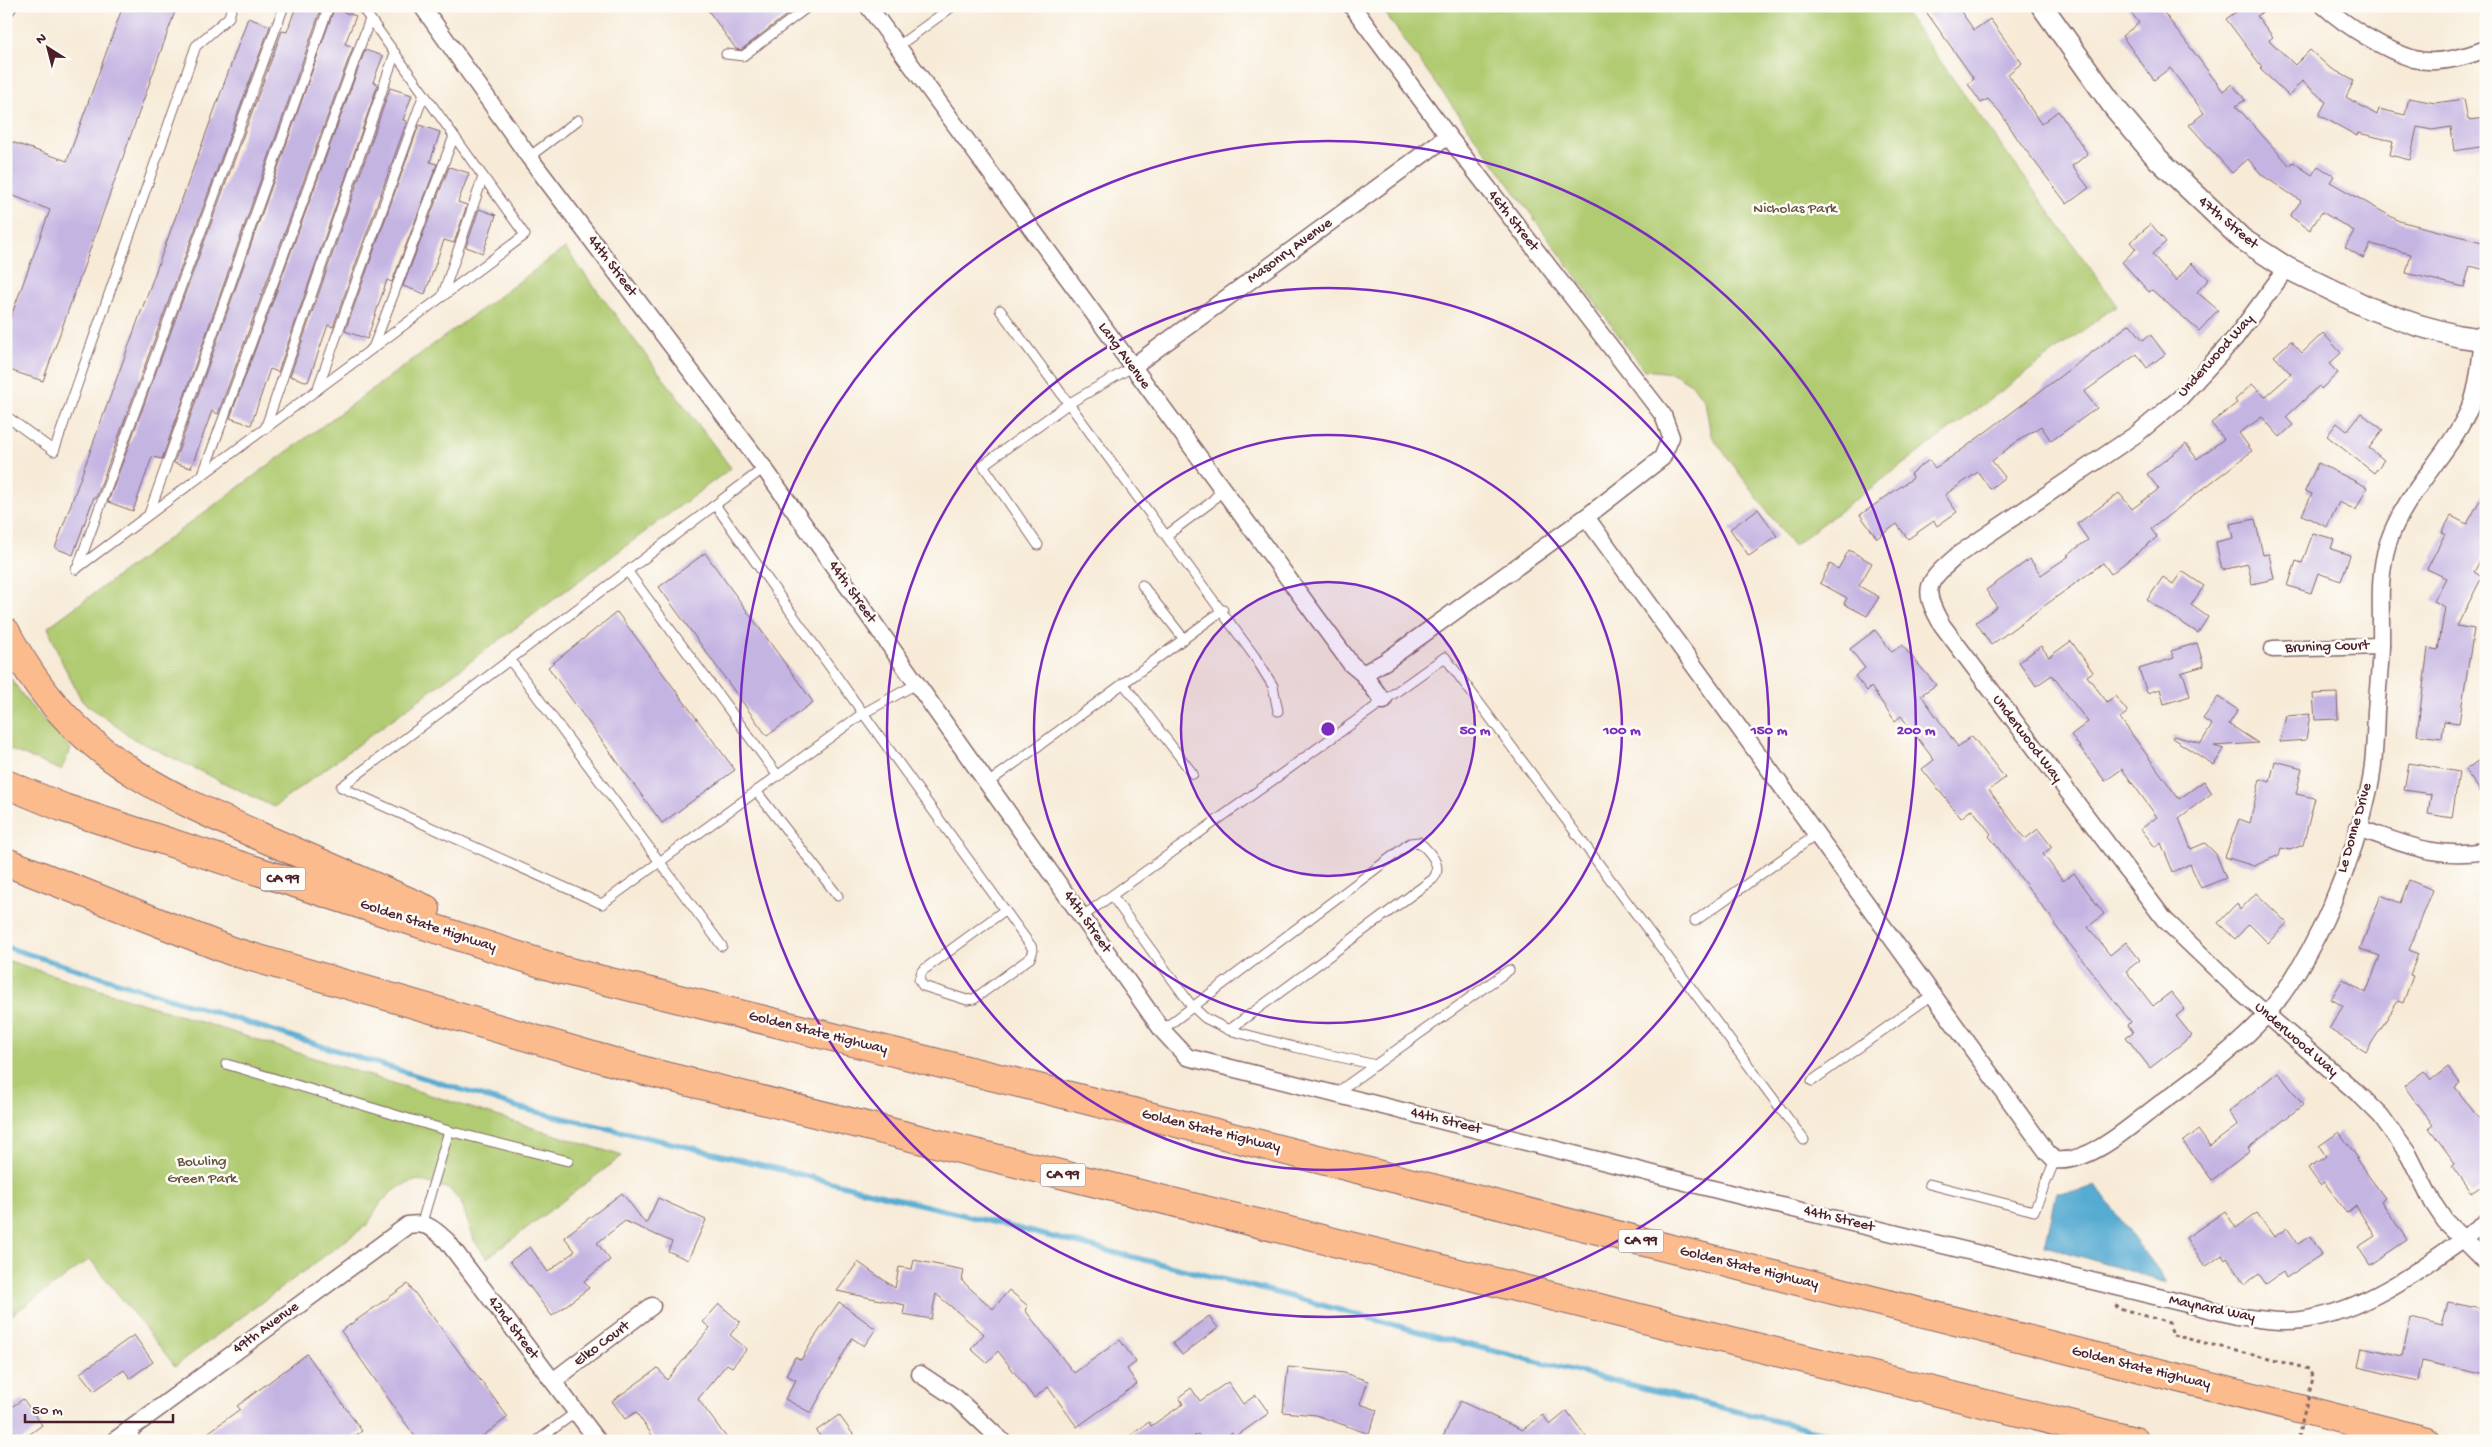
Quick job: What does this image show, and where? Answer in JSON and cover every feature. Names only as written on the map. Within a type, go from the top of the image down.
[{"type":"highway","points":[[6,632],[12,646],[47,698],[92,744],[144,781],[224,820],[562,970]]},
{"type":"highway","name":"Golden State Highway","points":[[6,784],[64,808],[562,970],[1041,1088],[2427,1441]]},
{"type":"highway","name":"CA 99","points":[[6,862],[231,951],[645,1071],[2135,1441]]},
{"type":"street","name":"44th Street","points":[[422,6],[529,157],[764,468],[1162,1030],[1187,1056],[1769,1203],[2122,1288]]},
{"type":"street","name":"Lang Avenue","points":[[868,6],[1222,490],[1351,664],[1363,674],[1383,702]]},
{"type":"street","name":"46th Street","points":[[1352,6],[1448,136],[1664,415],[1671,437],[1662,458],[1586,517]]},
{"type":"street","name":"47th Street","points":[[2042,6],[2114,107],[2157,158],[2242,239],[2286,268],[2369,308],[2417,325],[2484,340]]},
{"type":"street","points":[[2324,6],[2355,31],[2414,59],[2455,58],[2486,49]]},
{"type":"street","name":"Masonry Avenue","points":[[1132,367],[1448,136]]},
{"type":"street","name":"Underwood Way","points":[[2286,268],[2236,338],[2180,398],[2138,432],[1959,554],[1938,573],[1929,587],[1929,603],[1942,625],[2132,880],[2164,919],[2266,1014],[2362,1097],[2381,1116],[2409,1154],[2433,1203],[2445,1221],[2486,1262]]},
{"type":"street","name":"Le Donne Drive","points":[[2061,1161],[2091,1154],[2198,1076],[2239,1042],[2266,1014],[2301,963],[2322,923],[2341,878],[2358,828],[2370,783],[2381,646],[2380,587],[2388,544],[2407,502],[2450,440],[2472,403],[2484,340]]},
{"type":"street","points":[[1363,674],[1386,661],[1586,517],[1932,995],[2061,1161]]},
{"type":"street","name":"Bruning Court","points":[[2273,649],[2381,646]]},
{"type":"street","points":[[2358,828],[2425,851],[2447,854],[2486,851]]},
{"type":"street","name":"42nd Street","points":[[422,1222],[447,1241],[598,1441]]},
{"type":"street","name":"49th Avenue","points":[[114,1441],[132,1435],[408,1225],[422,1222]]},
{"type":"street","name":"Maynard Way","points":[[2122,1288],[2237,1316],[2268,1320],[2300,1320],[2332,1314],[2364,1301],[2430,1263],[2486,1222]]},
{"type":"street","name":"Elko Court","points":[[553,1381],[652,1306]]},
{"type":"street","points":[[920,1374],[956,1398],[1002,1441]]},
{"type":"lane","points":[[6,15],[13,6]]},
{"type":"lane","points":[[6,416],[54,451],[196,46],[229,17],[232,6]]},
{"type":"lane","points":[[284,6],[76,569],[525,236],[361,6]]},
{"type":"lane","points":[[149,515],[329,6]]},
{"type":"lane","points":[[726,54],[743,56],[808,6]]},
{"type":"lane","points":[[897,46],[953,6]]},
{"type":"lane","points":[[202,475],[370,19]]},
{"type":"lane","points":[[265,429],[395,53]]},
{"type":"lane","points":[[317,390],[424,94]]},
{"type":"lane","points":[[529,157],[578,120]]},
{"type":"lane","points":[[373,349],[454,136]]},
{"type":"lane","points":[[442,297],[483,177]]},
{"type":"lane","points":[[1000,310],[1068,404],[1223,610],[1273,686],[1278,711]]},
{"type":"lane","points":[[1038,544],[983,465],[1068,404],[1132,367]]},
{"type":"lane","points":[[764,468],[342,787],[602,904],[862,714],[918,683]]},
{"type":"lane","points":[[1166,534],[1210,503],[1222,490]]},
{"type":"lane","points":[[716,506],[862,714],[1005,910],[1033,950],[1030,958],[970,1000],[923,986],[919,980],[922,971],[1005,910]]},
{"type":"lane","points":[[628,572],[778,776]]},
{"type":"lane","points":[[1142,585],[1184,639]]},
{"type":"lane","points":[[988,783],[1223,610]]},
{"type":"lane","points":[[1083,916],[1446,658],[1804,1140]]},
{"type":"lane","points":[[510,660],[661,861],[722,946]]},
{"type":"lane","points":[[1123,683],[1193,774]]},
{"type":"lane","points":[[756,792],[838,896]]},
{"type":"lane","points":[[1695,921],[1816,834]]},
{"type":"lane","points":[[1162,1030],[1191,1006],[1410,843],[1418,842],[1422,844],[1438,865],[1438,870],[1433,879],[1229,1030]]},
{"type":"lane","points":[[1112,896],[1191,1006],[1205,1018],[1229,1030],[1294,1048],[1376,1065]]},
{"type":"lane","points":[[1336,1093],[1509,970]]},
{"type":"lane","points":[[1812,1081],[1932,995]]},
{"type":"lane","points":[[226,1064],[449,1132],[568,1161]]},
{"type":"lane","points":[[422,1222],[449,1132]]},
{"type":"lane","points":[[1929,1184],[2034,1211],[2061,1161]]},
{"type":"lane","points":[[537,1441],[576,1412]]},
{"type":"path","points":[[2173,1335],[2309,1369],[2313,1378],[2297,1441]]},
{"type":"green space","name":"Nicholas Park","points":[[1380,6],[1900,6],[2117,305],[1793,546],[1711,435],[1705,402],[1693,385],[1673,373],[1644,370]]},
{"type":"green space","points":[[565,248],[731,468],[274,807],[134,739],[82,701],[62,662],[48,627]]},
{"type":"green space","points":[[6,672],[29,704],[71,749],[61,770],[6,748]]},
{"type":"green space","name":"Bowling Green Park","points":[[6,960],[622,1156],[487,1258],[474,1240],[461,1202],[449,1189],[418,1180],[403,1185],[381,1202],[368,1224],[175,1366],[90,1259],[6,1319]]},
{"type":"water","points":[[2095,1185],[2167,1282],[2045,1246],[2057,1192],[2079,1191]]},
{"type":"building","points":[[123,6],[177,6],[43,381],[6,369],[6,330],[50,210],[6,193],[6,140],[67,161]]},
{"type":"building","points":[[296,6],[322,6],[162,459],[152,457],[133,511],[108,502],[282,31],[287,32]]},
{"type":"building","points":[[705,6],[798,6],[741,50],[736,49]]},
{"type":"building","points":[[1922,6],[1957,6],[1974,30],[1990,19],[2022,63],[2008,74],[2041,124],[2058,111],[2088,154],[2072,166],[2089,188],[2067,204],[2019,141],[2000,112],[1988,99],[1981,103],[1968,84],[1974,79]]},
{"type":"building","points":[[2126,6],[2159,6],[2223,91],[2232,84],[2245,100],[2236,106],[2290,166],[2293,162],[2312,175],[2318,166],[2334,176],[2330,182],[2399,221],[2486,243],[2486,270],[2470,266],[2464,287],[2406,273],[2411,254],[2371,244],[2363,258],[2345,247],[2354,231],[2322,212],[2310,230],[2290,216],[2301,201],[2262,175],[2248,159],[2232,173],[2189,125],[2204,113],[2170,68],[2154,80],[2140,61],[2122,36],[2139,23]]},
{"type":"building","points":[[2244,6],[2270,6],[2257,16],[2273,37],[2269,40],[2295,65],[2310,50],[2329,67],[2354,81],[2346,97],[2377,115],[2379,109],[2405,115],[2409,98],[2435,103],[2464,99],[2468,120],[2486,118],[2486,146],[2454,151],[2451,127],[2432,130],[2417,127],[2410,160],[2390,155],[2393,141],[2358,133],[2357,136],[2319,115],[2326,102],[2302,81],[2289,96],[2260,69],[2262,67],[2226,19]]},
{"type":"building","points":[[334,9],[356,16],[345,44],[353,47],[218,414],[212,411],[191,468],[174,463]]},
{"type":"building","points":[[248,18],[270,26],[96,498],[94,497],[73,555],[55,548]]},
{"type":"building","points":[[365,50],[383,56],[373,82],[378,84],[278,372],[270,369],[251,425],[230,418]]},
{"type":"building","points":[[390,88],[412,95],[403,120],[407,121],[333,327],[328,325],[308,382],[290,376]]},
{"type":"building","points":[[419,125],[440,132],[430,162],[437,164],[392,282],[387,280],[367,339],[345,331]]},
{"type":"building","points":[[449,167],[469,173],[458,202],[467,205],[454,243],[444,240],[425,294],[403,286]]},
{"type":"building","points":[[479,209],[496,215],[483,253],[466,247]]},
{"type":"building","points":[[2151,224],[2166,242],[2152,254],[2176,281],[2191,263],[2209,279],[2197,292],[2218,310],[2199,331],[2152,290],[2149,292],[2122,262],[2136,249],[2130,242]]},
{"type":"building","points":[[2130,324],[2143,340],[2150,334],[2165,354],[2147,368],[2137,354],[2084,392],[2097,408],[2051,441],[2041,426],[2012,445],[1992,461],[2005,477],[1990,489],[1978,472],[1945,495],[1957,512],[1937,526],[1934,521],[1908,539],[1897,524],[1877,538],[1860,515],[1913,478],[1910,474],[1929,460],[1935,468],[1963,449]]},
{"type":"building","points":[[2323,333],[2341,353],[2329,364],[2338,373],[2321,389],[2319,386],[2286,417],[2293,425],[2280,437],[2262,417],[2239,433],[2252,451],[2151,529],[2157,537],[2111,574],[2103,563],[1991,645],[1976,622],[1997,607],[1986,590],[2030,559],[2041,575],[2069,556],[2067,555],[2088,540],[2077,524],[2119,493],[2132,509],[2159,489],[2147,474],[2186,444],[2197,459],[2224,439],[2211,423],[2237,403],[2235,400],[2252,384],[2265,397],[2291,374],[2274,356],[2291,341],[2302,353]]},
{"type":"building","points":[[2361,413],[2383,430],[2369,448],[2384,460],[2374,473],[2327,436],[2337,423],[2347,431]]},
{"type":"building","points":[[2318,463],[2367,487],[2356,510],[2339,502],[2327,527],[2302,515],[2312,494],[2305,491]]},
{"type":"building","points":[[2486,489],[2486,550],[2474,572],[2482,577],[2457,626],[2474,629],[2459,723],[2444,721],[2442,738],[2417,735],[2428,648],[2438,650],[2445,607],[2434,601],[2446,578],[2427,569],[2445,534],[2442,532],[2451,516],[2467,524]]},
{"type":"building","points":[[1758,509],[1777,536],[1749,556],[1730,529]]},
{"type":"building","points":[[2255,519],[2263,555],[2269,554],[2274,579],[2252,584],[2248,564],[2222,570],[2216,542],[2233,538],[2230,524]]},
{"type":"building","points":[[2313,533],[2334,539],[2331,549],[2350,555],[2341,581],[2318,573],[2311,593],[2288,586],[2296,561],[2302,563]]},
{"type":"building","points":[[1849,550],[1872,563],[1859,586],[1879,597],[1867,616],[1844,604],[1847,598],[1820,583],[1830,564],[1838,569]]},
{"type":"building","points":[[705,553],[813,702],[767,736],[659,587]]},
{"type":"building","points":[[2182,571],[2204,586],[2191,605],[2208,617],[2198,633],[2147,600],[2163,577],[2173,584]]},
{"type":"building","points":[[617,612],[735,770],[662,823],[548,667]]},
{"type":"building","points":[[1875,630],[1892,652],[1902,645],[1936,685],[1921,695],[1958,747],[1972,736],[2005,778],[1989,790],[2025,839],[2038,829],[2052,847],[2043,854],[2063,881],[2074,873],[2104,914],[2088,927],[2110,955],[2126,942],[2140,960],[2126,971],[2153,1006],[2171,992],[2185,1009],[2176,1016],[2192,1036],[2150,1068],[2126,1037],[2133,1032],[2128,1025],[2131,1022],[2054,924],[1989,836],[1991,834],[1972,809],[1961,818],[1922,769],[1934,760],[1901,716],[1895,721],[1871,687],[1867,691],[1855,676],[1865,668],[1850,649]]},
{"type":"building","points":[[2071,641],[2093,672],[2087,676],[2107,702],[2115,696],[2128,712],[2120,718],[2179,799],[2204,781],[2212,793],[2179,818],[2191,849],[2205,843],[2216,854],[2226,878],[2201,888],[2190,864],[2173,872],[2161,843],[2155,847],[2141,829],[2157,817],[2122,769],[2105,781],[2071,735],[2088,722],[2052,675],[2036,686],[2019,662],[2041,646],[2049,657]]},
{"type":"building","points":[[2197,643],[2204,666],[2180,673],[2184,676],[2190,696],[2164,704],[2160,689],[2147,693],[2139,669],[2174,658],[2171,651]]},
{"type":"building","points":[[2337,693],[2338,719],[2315,720],[2313,694]]},
{"type":"building","points":[[2218,697],[2238,710],[2229,724],[2258,743],[2214,746],[2224,749],[2214,765],[2172,738],[2173,736],[2201,743],[2212,725],[2203,719]]},
{"type":"building","points":[[2310,714],[2306,740],[2280,742],[2286,716]]},
{"type":"building","points":[[2486,755],[2486,799],[2465,770]]},
{"type":"building","points":[[2275,761],[2302,768],[2296,794],[2315,798],[2303,845],[2290,850],[2281,848],[2279,855],[2254,866],[2225,857],[2239,819],[2250,823],[2260,779],[2270,782]]},
{"type":"building","points":[[2409,763],[2459,772],[2452,818],[2428,814],[2431,794],[2404,790]]},
{"type":"building","points":[[2409,880],[2433,890],[2409,950],[2418,954],[2410,975],[2413,976],[2403,1003],[2398,1001],[2366,1052],[2329,1029],[2343,1006],[2331,999],[2343,979],[2366,993],[2380,956],[2360,949],[2381,895],[2400,903]]},
{"type":"building","points":[[2256,893],[2287,923],[2268,943],[2249,924],[2235,939],[2218,923],[2237,903],[2240,910]]},
{"type":"building","points":[[2448,1067],[2460,1083],[2455,1087],[2486,1128],[2486,1183],[2471,1193],[2452,1166],[2455,1163],[2429,1128],[2433,1125],[2404,1086],[2424,1071],[2431,1080]]},
{"type":"building","points":[[2278,1072],[2303,1105],[2248,1148],[2250,1151],[2212,1180],[2183,1142],[2198,1130],[2210,1146],[2238,1125],[2228,1112]]},
{"type":"building","points":[[2339,1132],[2385,1198],[2381,1201],[2407,1240],[2370,1265],[2358,1247],[2375,1236],[2356,1206],[2347,1213],[2324,1182],[2320,1185],[2308,1168],[2326,1156],[2319,1146]]},
{"type":"building","points":[[622,1193],[646,1224],[658,1198],[706,1220],[688,1260],[668,1251],[672,1242],[625,1221],[597,1243],[610,1260],[584,1281],[589,1288],[552,1316],[510,1261],[530,1247],[548,1272],[575,1251],[564,1237]]},
{"type":"building","points":[[2225,1211],[2236,1228],[2257,1213],[2274,1237],[2287,1228],[2298,1244],[2310,1236],[2322,1254],[2286,1278],[2283,1272],[2266,1284],[2259,1274],[2245,1284],[2227,1258],[2225,1260],[2222,1255],[2205,1267],[2186,1238]]},
{"type":"building","points":[[914,1260],[964,1270],[962,1281],[993,1309],[1009,1290],[1028,1306],[1025,1310],[1074,1373],[1120,1340],[1136,1362],[1127,1369],[1137,1384],[1077,1427],[1048,1387],[1034,1398],[998,1351],[987,1363],[971,1349],[984,1334],[936,1294],[931,1319],[903,1314],[905,1305],[837,1291],[858,1262],[895,1288],[899,1267],[912,1269]]},
{"type":"building","points":[[408,1284],[508,1417],[476,1441],[418,1441],[341,1331]]},
{"type":"building","points":[[839,1302],[876,1329],[864,1346],[852,1338],[811,1413],[785,1399],[796,1380],[786,1375],[795,1357],[801,1360]]},
{"type":"building","points":[[2448,1302],[2486,1310],[2486,1375],[2422,1361],[2418,1381],[2358,1367],[2362,1347],[2402,1356],[2411,1318],[2442,1326]]},
{"type":"building","points":[[719,1304],[740,1322],[730,1335],[747,1349],[732,1367],[727,1364],[698,1399],[729,1441],[656,1441],[636,1412],[625,1419],[612,1401],[658,1368],[667,1380],[710,1328],[703,1322]]},
{"type":"building","points":[[1209,1316],[1218,1328],[1182,1355],[1173,1343]]},
{"type":"building","points":[[134,1335],[153,1362],[130,1378],[124,1370],[94,1391],[80,1373]]},
{"type":"building","points":[[307,1354],[362,1431],[348,1441],[197,1441],[240,1409],[237,1406]]},
{"type":"building","points":[[1288,1367],[1344,1373],[1368,1381],[1360,1404],[1377,1410],[1369,1434],[1316,1415],[1283,1412]]},
{"type":"building","points":[[1228,1382],[1243,1404],[1256,1395],[1269,1413],[1235,1437],[1232,1432],[1220,1441],[1202,1441],[1198,1434],[1188,1441],[1123,1441],[1149,1422],[1151,1426],[1183,1404],[1179,1397],[1191,1388],[1200,1401]]},
{"type":"building","points":[[23,1399],[42,1425],[21,1441],[6,1441],[6,1411]]},
{"type":"building","points":[[1460,1401],[1522,1430],[1543,1415],[1550,1425],[1567,1411],[1589,1441],[1441,1441]]},
{"type":"building","points":[[839,1415],[858,1441],[824,1441],[816,1431]]},
{"type":"waterway","points":[[6,947],[520,1108],[701,1150],[1274,1292],[1442,1338],[1856,1441]]}]
